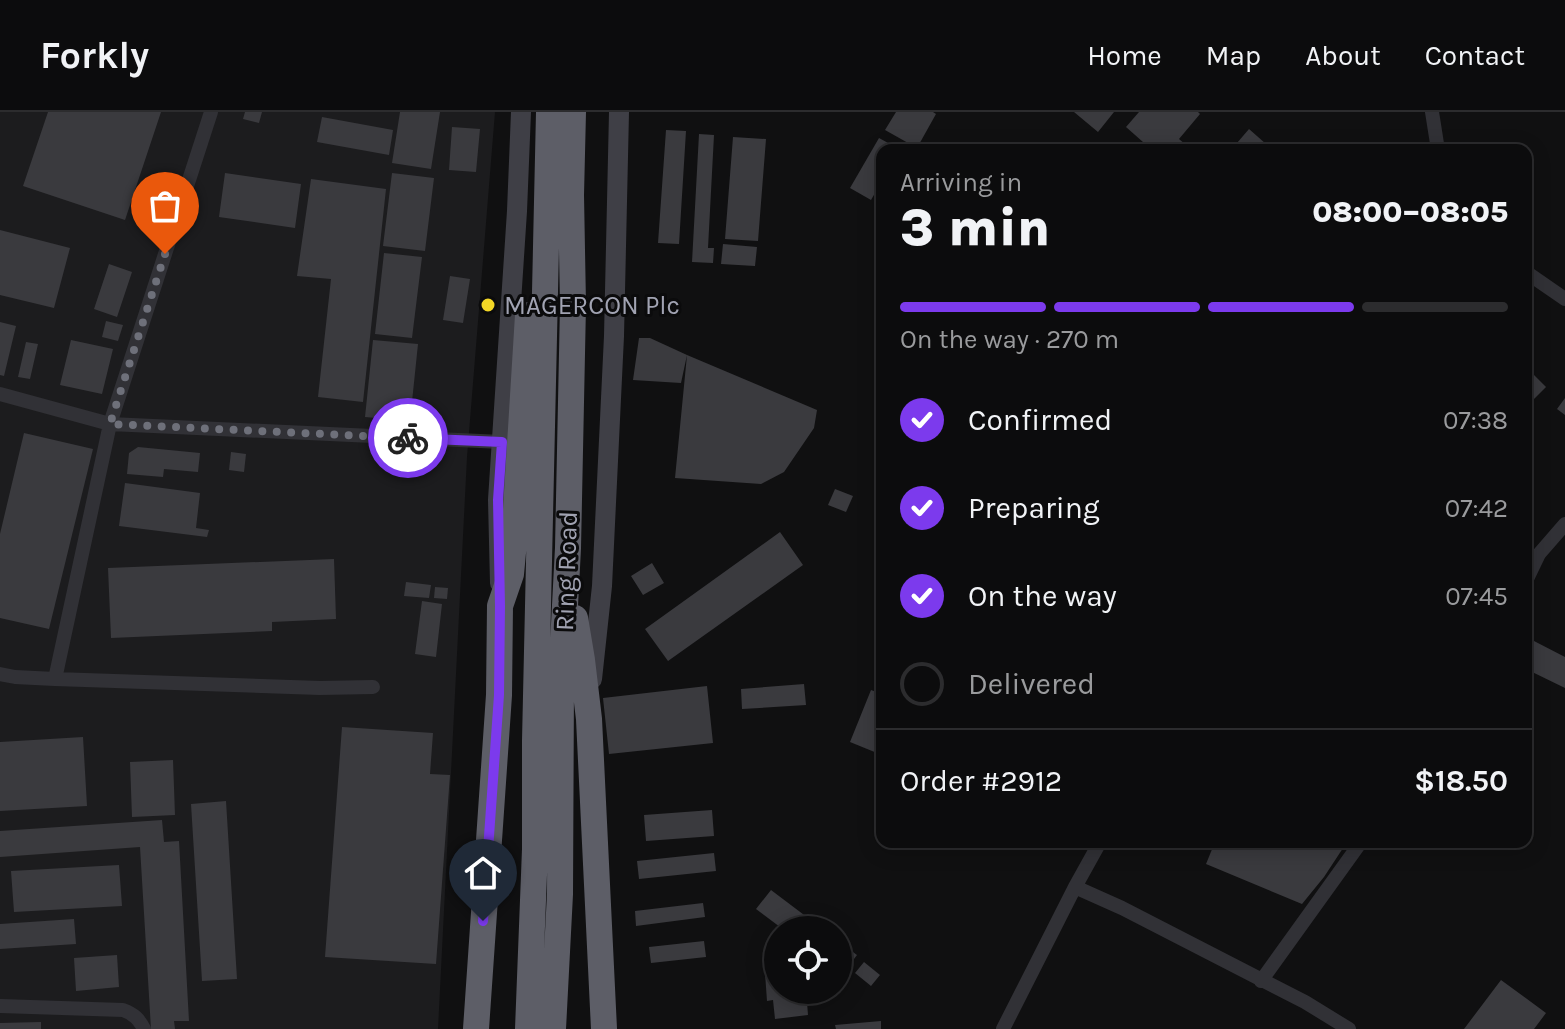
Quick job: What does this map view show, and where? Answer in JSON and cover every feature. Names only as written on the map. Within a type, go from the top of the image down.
[{"type":"highway","name":"Ring Road","points":[[528,1029],[535,849],[549,112]]},
{"type":"highway","name":"Ring Road","points":[[553,1029],[560,894],[561,682],[573,305],[573,112]]},
{"type":"highway","points":[[476,1029],[499,695],[500,606],[511,574],[527,320],[545,201]]},
{"type":"highway","points":[[566,567],[589,719],[604,1029]]},
{"type":"street","points":[[55,679],[110,424],[211,112]]},
{"type":"street","points":[[500,606],[498,500],[521,112]]},
{"type":"street","points":[[589,719],[603,570],[614,336],[619,112]]},
{"type":"street","points":[[1432,112],[1437,144]]},
{"type":"street","points":[[1532,276],[1565,299]]},
{"type":"street","points":[[0,394],[110,424],[502,442]]},
{"type":"street","points":[[1532,550],[1565,524]]},
{"type":"street","points":[[0,674],[55,679],[373,687]]},
{"type":"street","points":[[1003,1029],[1097,848]]},
{"type":"street","points":[[1261,981],[1357,848]]},
{"type":"street","points":[[1075,887],[1305,1002],[1349,1029]]},
{"type":"street","points":[[0,1006],[123,1010],[140,1021],[144,1029]]},
{"type":"shaded area","points":[[0,112],[495,112],[467,457],[438,1029],[0,1029]]},
{"type":"building","points":[[48,112],[161,112],[125,220],[23,186]]},
{"type":"building","points":[[245,112],[262,112],[259,123],[243,119]]},
{"type":"building","points":[[400,112],[440,112],[431,169],[392,163]]},
{"type":"building","points":[[896,112],[936,114],[919,144],[910,144],[885,130]]},
{"type":"building","points":[[1074,112],[1114,112],[1098,132]]},
{"type":"building","points":[[1139,112],[1200,114],[1179,139],[1185,144],[1145,144],[1126,127]]},
{"type":"building","points":[[322,117],[393,130],[389,155],[317,142]]},
{"type":"building","points":[[452,127],[480,129],[476,172],[449,170]]},
{"type":"building","points":[[1249,129],[1266,144],[1236,144]]},
{"type":"building","points":[[666,130],[686,131],[679,244],[658,243]]},
{"type":"building","points":[[699,134],[714,135],[708,248],[714,248],[713,263],[692,262]]},
{"type":"building","points":[[733,137],[766,139],[758,241],[725,239]]},
{"type":"building","points":[[879,138],[890,144],[876,144],[876,191],[871,200],[850,188]]},
{"type":"building","points":[[225,173],[301,184],[295,228],[219,217]]},
{"type":"building","points":[[392,173],[434,178],[425,251],[383,246]]},
{"type":"building","points":[[311,179],[386,189],[363,402],[318,397],[331,279],[297,276]]},
{"type":"building","points":[[0,230],[70,248],[54,308],[0,295]]},
{"type":"building","points":[[723,244],[757,247],[755,266],[721,264]]},
{"type":"building","points":[[384,253],[422,257],[412,338],[375,334]]},
{"type":"building","points":[[109,264],[132,272],[117,317],[94,309]]},
{"type":"building","points":[[450,276],[470,279],[463,323],[443,320]]},
{"type":"building","points":[[106,321],[123,325],[118,341],[102,337]]},
{"type":"building","points":[[0,322],[16,326],[4,376],[0,375]]},
{"type":"building","points":[[639,338],[650,338],[687,355],[681,383],[633,380]]},
{"type":"building","points":[[71,340],[113,349],[102,394],[60,385]]},
{"type":"building","points":[[373,340],[418,344],[410,421],[365,417]]},
{"type":"building","points":[[26,342],[38,344],[30,379],[18,377]]},
{"type":"building","points":[[687,355],[817,410],[814,428],[784,472],[761,484],[675,478]]},
{"type":"building","points":[[1532,373],[1546,387],[1532,401]]},
{"type":"building","points":[[1565,398],[1565,415],[1557,409]]},
{"type":"building","points":[[24,433],[93,449],[49,629],[0,618],[0,534]]},
{"type":"building","points":[[138,447],[200,453],[198,472],[164,469],[163,477],[127,474],[129,453]]},
{"type":"building","points":[[231,452],[246,454],[244,472],[229,470]]},
{"type":"building","points":[[125,483],[200,493],[196,528],[209,530],[207,537],[119,526]]},
{"type":"building","points":[[835,489],[853,496],[846,512],[828,505]]},
{"type":"building","points":[[780,532],[803,565],[668,661],[645,629]]},
{"type":"building","points":[[334,559],[336,619],[272,622],[272,631],[111,638],[108,568]]},
{"type":"building","points":[[652,563],[664,583],[643,595],[631,576]]},
{"type":"building","points":[[406,582],[431,585],[429,598],[404,596]]},
{"type":"building","points":[[435,587],[448,588],[447,599],[434,598]]},
{"type":"building","points":[[422,601],[442,604],[436,657],[415,654]]},
{"type":"building","points":[[1534,641],[1565,657],[1565,688],[1532,672]]},
{"type":"building","points":[[804,684],[806,705],[742,709],[741,689]]},
{"type":"building","points":[[707,686],[713,743],[609,754],[603,698]]},
{"type":"building","points":[[871,690],[876,692],[876,753],[850,742]]},
{"type":"building","points":[[342,727],[433,733],[430,774],[450,775],[436,964],[325,957]]},
{"type":"building","points":[[83,737],[87,806],[0,811],[0,742]]},
{"type":"building","points":[[173,760],[175,815],[132,817],[130,762]]},
{"type":"building","points":[[226,801],[237,979],[202,981],[191,804]]},
{"type":"building","points":[[712,810],[714,836],[646,841],[644,815]]},
{"type":"building","points":[[162,820],[164,842],[179,841],[189,1021],[174,1021],[175,1029],[151,1029],[140,847],[0,857],[0,831]]},
{"type":"building","points":[[1213,848],[1343,848],[1302,904],[1206,864]]},
{"type":"building","points":[[714,853],[716,871],[639,879],[637,861]]},
{"type":"building","points":[[119,865],[122,906],[14,912],[11,871]]},
{"type":"building","points":[[771,890],[805,916],[765,916],[756,909]]},
{"type":"building","points":[[703,903],[705,917],[636,926],[635,911]]},
{"type":"building","points":[[74,919],[76,944],[0,949],[0,924]]},
{"type":"building","points":[[704,941],[706,957],[651,963],[649,947]]},
{"type":"building","points":[[117,955],[119,987],[76,991],[74,958]]},
{"type":"building","points":[[864,962],[880,975],[871,986],[855,973]]},
{"type":"building","points":[[1501,980],[1546,1013],[1534,1029],[1464,1029]]},
{"type":"building","points":[[773,1004],[807,1004],[808,1015],[775,1019]]},
{"type":"building","points":[[881,1021],[881,1029],[836,1029],[835,1025]]},
{"type":"building","points":[[41,1022],[41,1029],[0,1029],[0,1023]]},
{"type":"way so far","points":[[165,254],[110,424],[408,438]]},
{"type":"place","name":"MAGERCON Plc","points":[[488,305]]},
{"type":"route","points":[[408,438],[502,442],[498,500],[499,695],[483,921]]}]
